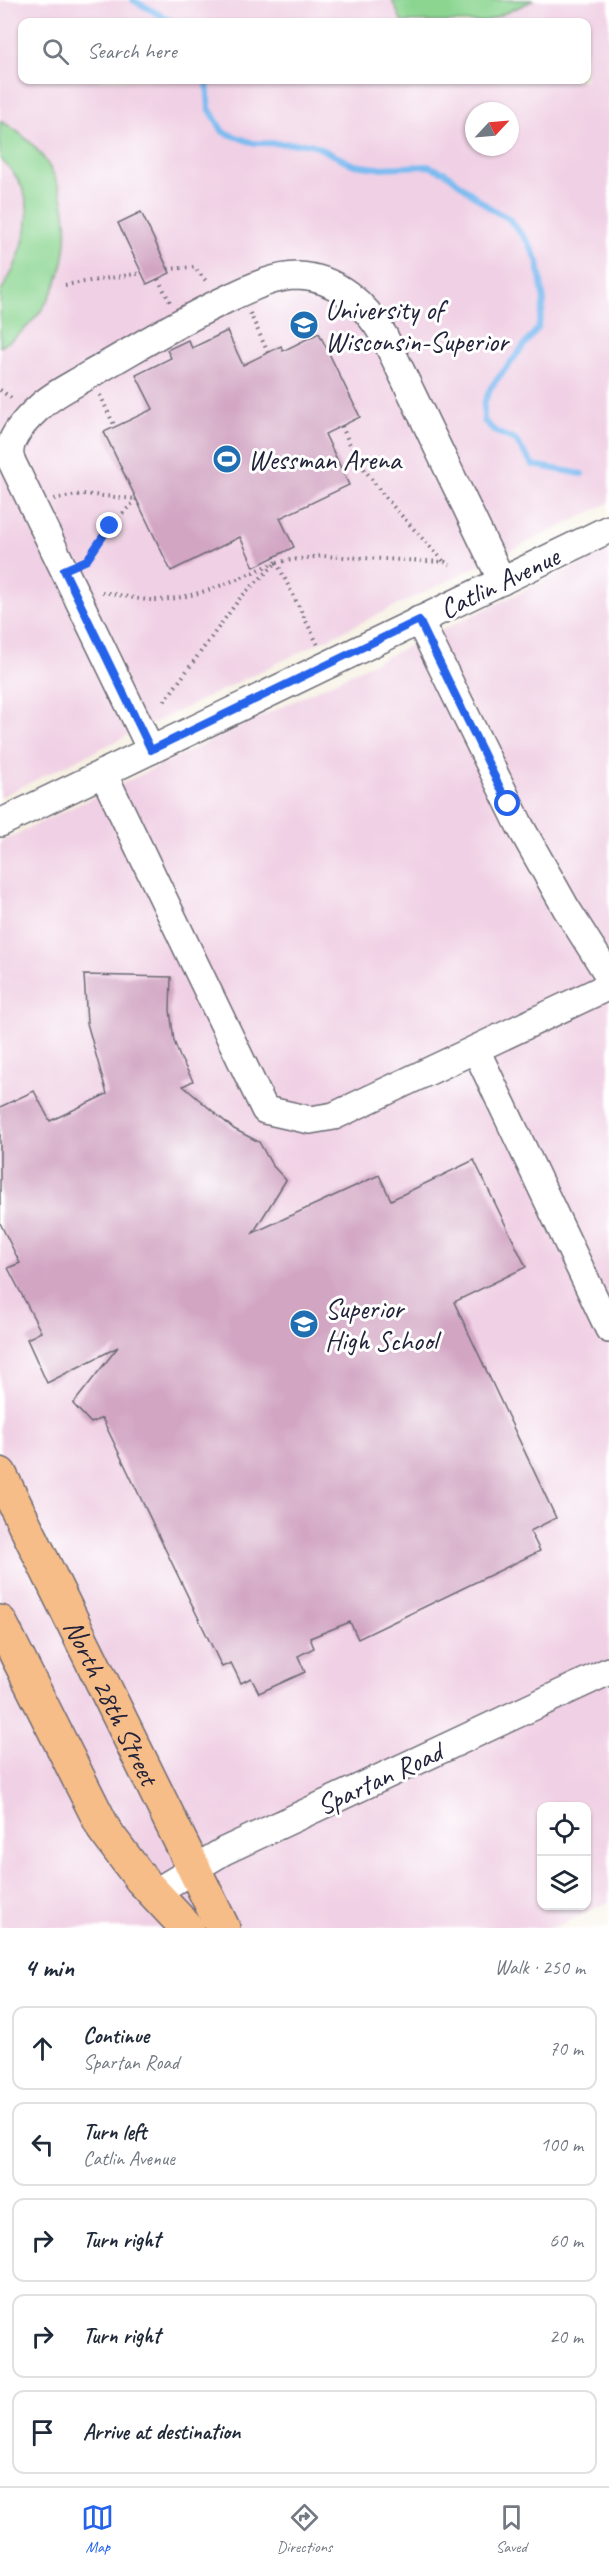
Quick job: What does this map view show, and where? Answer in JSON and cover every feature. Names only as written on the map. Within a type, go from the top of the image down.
[{"type":"main road","name":"North 28th Street","points":[[0,1474],[14,1528],[222,1928]]},
{"type":"main road","points":[[0,1622],[105,1831],[154,1893],[187,1928]]},
{"type":"street","points":[[151,750],[107,684],[64,570],[11,460],[4,451],[36,410],[66,387],[172,325],[231,297],[279,278],[305,277],[336,287],[365,310],[390,348],[502,581]]},
{"type":"street","name":"Catlin Avenue","points":[[0,823],[609,529]]},
{"type":"street","points":[[419,620],[520,826],[566,908],[609,976]]},
{"type":"street","points":[[103,773],[265,1110],[304,1119],[326,1118],[344,1112],[609,986]]},
{"type":"street","points":[[476,1050],[609,1329]]},
{"type":"street","name":"Spartan Road","points":[[154,1893],[224,1851],[358,1786],[609,1671]]},
{"type":"path","points":[[168,269],[194,267],[231,297],[268,353]]},
{"type":"path","points":[[65,285],[142,273]]},
{"type":"path","points":[[90,375],[115,427]]},
{"type":"path","points":[[342,426],[349,445],[376,485],[450,565]]},
{"type":"path","points":[[34,506],[57,498],[83,494],[136,499],[110,526],[87,560],[64,570]]},
{"type":"path","points":[[102,592],[152,600],[181,596],[212,590],[276,559],[322,556],[445,562]]},
{"type":"path","points":[[276,559],[328,665]]},
{"type":"path","points":[[164,702],[240,598],[276,559]]},
{"type":"shaded area","name":"University of Wisconsin-Superior","points":[[0,0],[609,0],[609,503],[0,797]]},
{"type":"shaded area","name":"Superior High School","points":[[609,550],[609,1902],[553,1928],[0,1928],[0,842]]},
{"type":"green space","points":[[392,0],[534,0],[494,18],[400,18]]},
{"type":"green space","points":[[0,121],[30,142],[50,169],[63,200],[66,233],[62,267],[49,298],[28,325],[0,347],[0,295],[13,270],[24,240],[28,211],[21,184],[0,159]]},
{"type":"building","points":[[141,212],[170,273],[147,284],[118,223]]},
{"type":"building","name":"Wessman Arena","points":[[227,331],[243,365],[281,346],[283,351],[319,333],[360,417],[325,434],[349,485],[280,518],[294,547],[254,567],[240,537],[171,571],[104,432],[153,409],[136,375],[171,358],[167,350],[188,340],[192,348]]},
{"type":"building","points":[[84,975],[171,977],[170,1010],[174,1041],[193,1081],[183,1086],[234,1129],[259,1142],[272,1165],[286,1180],[253,1233],[379,1175],[391,1200],[474,1160],[526,1267],[454,1302],[556,1518],[530,1531],[540,1551],[358,1639],[350,1622],[310,1638],[314,1648],[298,1656],[305,1672],[259,1693],[251,1678],[241,1683],[231,1663],[222,1667],[102,1418],[91,1423],[73,1404],[118,1347],[47,1383],[27,1339],[41,1332],[8,1268],[20,1263],[0,1223],[0,1107],[34,1091],[50,1121],[107,1094],[87,1023]]},
{"type":"waterway","points":[[133,0],[166,18]]},
{"type":"waterway","points":[[207,84],[209,108],[223,132],[253,143],[311,144],[354,165],[377,168],[428,166],[446,173],[491,209],[508,218],[528,242],[538,262],[544,302],[538,328],[491,387],[484,403],[484,421],[496,432],[515,440],[533,465],[582,474]]},
{"type":"place","name":"University of Wisconsin-Superior","points":[[304,325]]},
{"type":"place","name":"Wessman Arena","points":[[227,459]]},
{"type":"place","name":"Superior High School","points":[[304,1324]]},
{"type":"route","points":[[110,526],[87,560],[64,570],[151,750],[419,620],[508,804]]}]
